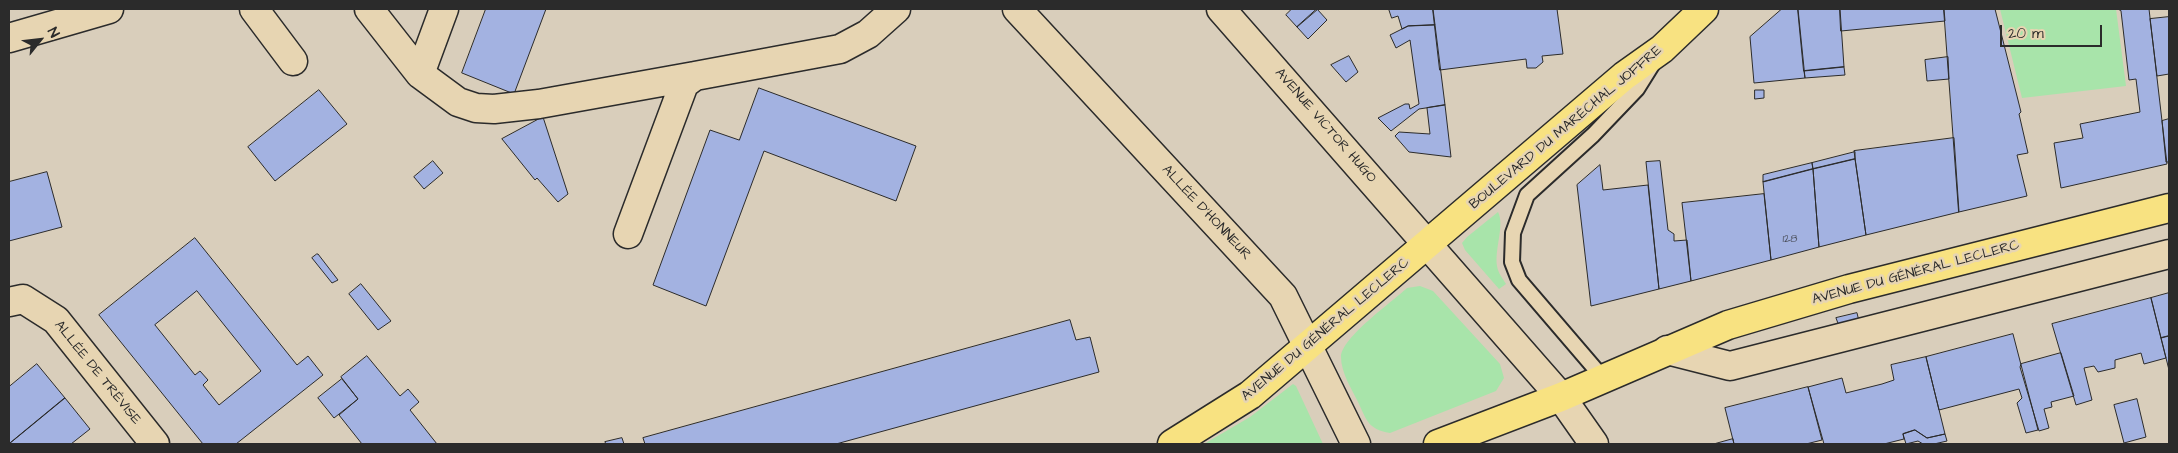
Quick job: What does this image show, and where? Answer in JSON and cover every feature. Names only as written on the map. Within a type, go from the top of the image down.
[{"type":"main road","name":"BOULEVARD DU MARÉCHAL JOFFRE","points":[[1427,244],[1624,76],[1662,49],[1704,9]]},
{"type":"main road","name":"AVENUE DU GÉNÉRAL LECLERC","points":[[1438,444],[1561,397],[1728,325],[1849,289],[2169,208]]},
{"type":"main road","name":"AVENUE DU GÉNÉRAL LECLERC","points":[[1172,444],[1250,395],[1427,244]]},
{"type":"street","points":[[9,38],[109,9]]},
{"type":"street","points":[[254,9],[293,61]]},
{"type":"street","points":[[369,9],[420,74],[458,102],[476,108],[494,109],[539,104],[840,49],[868,34],[896,9]]},
{"type":"street","points":[[420,74],[444,9]]},
{"type":"street","name":"ALLÉE D'HONNEUR","points":[[1017,9],[1283,296],[1356,444]]},
{"type":"street","name":"AVENUE VICTOR HUGO","points":[[1222,9],[1561,397],[1594,444]]},
{"type":"street","points":[[628,234],[684,84],[695,76]]},
{"type":"street","points":[[1667,350],[1730,366],[2169,254]]},
{"type":"street","name":"ALLÉE DE TRÉVISE","points":[[9,302],[23,299],[56,320],[154,444]]},
{"type":"lane","points":[[1603,378],[1519,280],[1512,262],[1513,233],[1527,194],[1593,135],[1637,89],[1662,49]]},
{"type":"green space","points":[[2000,9],[2116,9],[2126,86],[2022,98]]},
{"type":"green space","points":[[1498,212],[1500,231],[1496,260],[1499,273],[1506,284],[1499,289],[1465,250],[1462,243]]},
{"type":"green space","points":[[1420,286],[1433,291],[1500,364],[1504,378],[1496,391],[1390,433],[1372,426],[1366,418],[1344,374],[1341,357],[1343,349],[1349,340],[1368,321],[1407,288]]},
{"type":"green space","points":[[1293,384],[1296,386],[1323,444],[1204,444],[1250,417]]},
{"type":"building","points":[[486,9],[546,9],[514,94],[462,73]]},
{"type":"building","points":[[1292,9],[1318,9],[1297,27],[1286,15]]},
{"type":"building","points":[[1317,9],[1327,20],[1308,39],[1297,27]]},
{"type":"building","points":[[1389,9],[1433,9],[1435,25],[1408,26],[1402,29],[1398,16],[1392,18]]},
{"type":"building","points":[[1433,9],[1557,9],[1563,54],[1542,56],[1543,62],[1536,68],[1527,68],[1526,59],[1440,70]]},
{"type":"building","points":[[1782,9],[1798,9],[1805,78],[1754,83],[1750,37]]},
{"type":"building","points":[[1798,9],[1840,9],[1844,67],[1804,71]]},
{"type":"building","points":[[1840,9],[1944,9],[1945,21],[1841,31]]},
{"type":"building","points":[[1944,9],[1995,9],[2021,112],[2019,114],[2028,153],[2017,155],[2027,196],[1959,212]]},
{"type":"building","points":[[2118,9],[2149,9],[2167,164],[2061,188],[2054,143],[2083,138],[2080,124],[2140,112],[2136,79],[2129,80],[2121,11]]},
{"type":"building","points":[[2169,17],[2169,74],[2157,76],[2150,19]]},
{"type":"building","points":[[1435,25],[1445,105],[1419,109],[1391,131],[1378,118],[1405,104],[1409,104],[1410,109],[1419,104],[1410,40],[1396,48],[1390,35],[1408,26]]},
{"type":"building","points":[[1349,56],[1358,72],[1346,82],[1331,65]]},
{"type":"building","points":[[1948,57],[1949,79],[1927,81],[1925,60]]},
{"type":"building","points":[[1844,67],[1845,75],[1805,78],[1804,71]]},
{"type":"building","points":[[759,88],[916,146],[896,201],[764,151],[706,306],[653,285],[710,130],[739,140]]},
{"type":"building","points":[[319,90],[347,124],[275,181],[248,147]]},
{"type":"building","points":[[1755,90],[1764,90],[1764,98],[1755,99]]},
{"type":"building","points":[[1445,105],[1451,157],[1409,152],[1395,136],[1399,132],[1430,134],[1427,108]]},
{"type":"building","points":[[543,117],[568,194],[558,202],[537,178],[535,180],[502,139]]},
{"type":"building","points":[[2169,119],[2169,162],[2166,162],[2162,121]]},
{"type":"building","points":[[1954,138],[1959,212],[1866,235],[1854,151]]},
{"type":"building","points":[[1855,152],[1855,159],[1813,169],[1812,163]]},
{"type":"building","points":[[1855,159],[1866,235],[1819,247],[1813,169]]},
{"type":"building","points":[[433,161],[443,173],[424,189],[414,177]]},
{"type":"building","points":[[1660,161],[1668,230],[1674,234],[1674,241],[1687,240],[1691,281],[1659,289],[1646,162]]},
{"type":"building","points":[[1812,163],[1813,169],[1763,182],[1763,175]]},
{"type":"building","points":[[1600,165],[1603,190],[1648,185],[1659,289],[1591,306],[1577,185]]},
{"type":"building","points":[[1813,169],[1819,247],[1771,260],[1763,182]]},
{"type":"building","points":[[47,172],[62,227],[9,241],[9,182]]},
{"type":"building","points":[[1764,194],[1771,260],[1691,281],[1682,203]]},
{"type":"building","points":[[195,238],[297,365],[308,356],[323,375],[236,444],[203,444],[99,315]],"holes":[[[197,291],[261,371],[219,405],[203,385],[208,380],[200,371],[195,375],[155,325]]]},
{"type":"building","points":[[317,254],[338,280],[332,283],[312,258]]},
{"type":"building","points":[[361,284],[391,321],[378,330],[349,294]]},
{"type":"building","points":[[2169,293],[2169,336],[2161,338],[2151,298]]},
{"type":"building","points":[[2151,298],[2166,358],[2144,364],[2141,353],[2115,360],[2115,368],[2098,372],[2094,366],[2084,368],[2092,400],[2076,405],[2052,324]]},
{"type":"building","points":[[1857,313],[1859,321],[1839,326],[1836,318]]},
{"type":"building","points":[[1070,320],[1076,340],[1090,337],[1099,372],[836,444],[645,444],[643,438]]},
{"type":"building","points":[[2013,334],[2038,430],[2026,433],[2017,403],[2022,398],[2019,389],[1939,410],[1926,357]]},
{"type":"building","points":[[2169,336],[2169,370],[2161,338]]},
{"type":"building","points":[[2061,353],[2074,396],[2051,402],[2052,407],[2044,409],[2049,428],[2039,431],[2020,367],[2021,364]]},
{"type":"building","points":[[367,356],[400,396],[408,389],[419,402],[410,410],[437,444],[362,444],[339,415],[358,399],[341,377]]},
{"type":"building","points":[[1926,357],[1945,434],[1927,438],[1915,430],[1903,434],[1904,439],[1884,444],[1824,444],[1808,387],[1842,378],[1846,393],[1882,384],[1894,380],[1891,365]]},
{"type":"building","points":[[37,364],[65,398],[9,444],[9,387]]},
{"type":"building","points":[[342,379],[358,399],[334,418],[318,398]]},
{"type":"building","points":[[1808,387],[1822,440],[1806,444],[1734,444],[1725,408]]},
{"type":"building","points":[[65,398],[90,429],[71,444],[9,444]]},
{"type":"building","points":[[2137,399],[2146,437],[2124,443],[2114,405]]},
{"type":"building","points":[[1915,430],[1927,438],[1945,434],[1947,441],[1923,444],[1918,441],[1906,444],[1903,434]]},
{"type":"building","points":[[622,438],[624,444],[606,444],[605,442]]},
{"type":"building","points":[[1733,439],[1734,444],[1714,444]]}]
